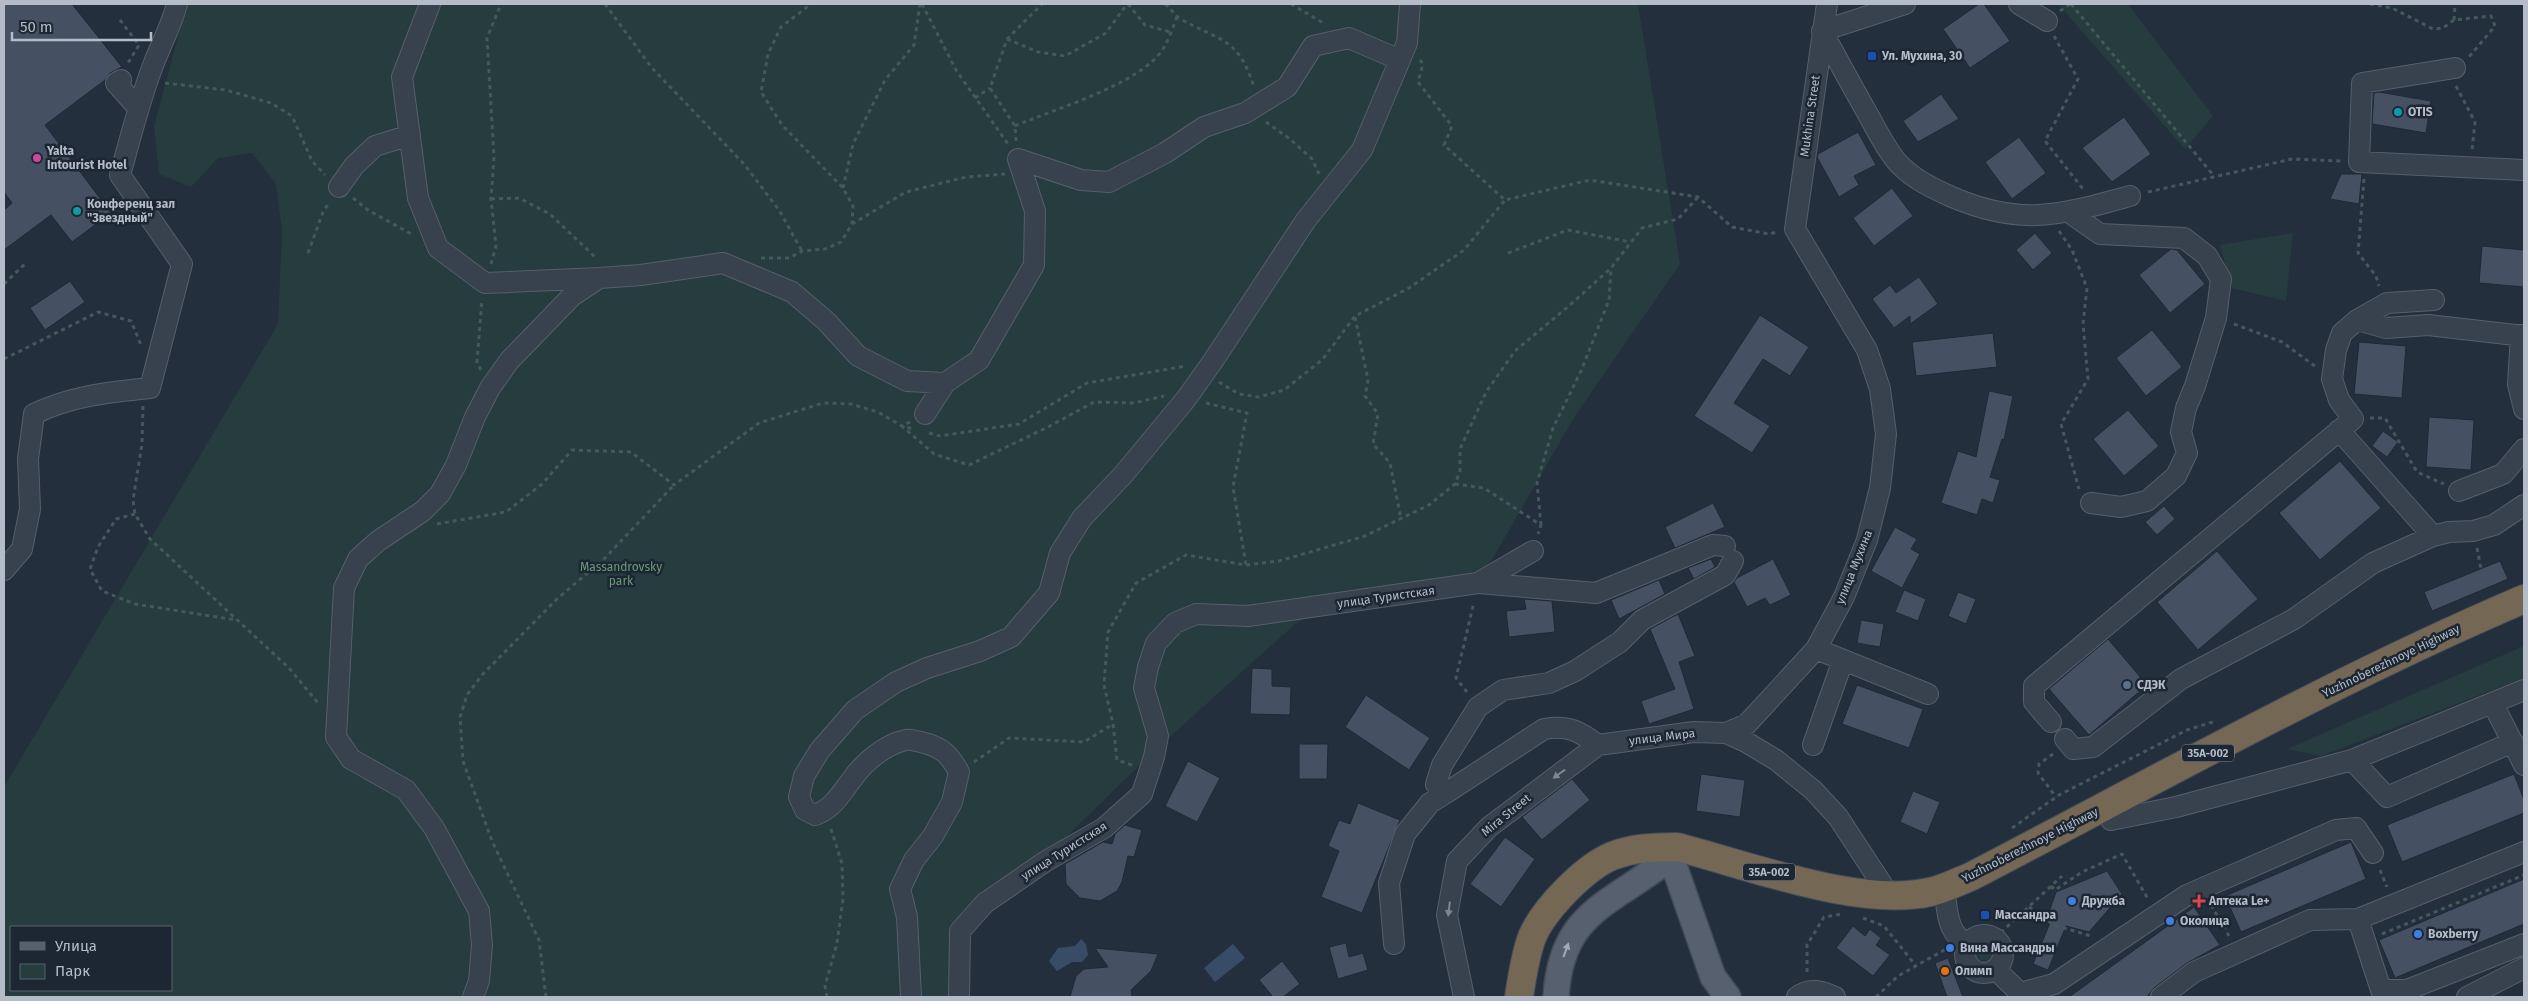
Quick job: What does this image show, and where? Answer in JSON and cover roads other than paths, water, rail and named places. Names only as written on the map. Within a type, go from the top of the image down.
[{"type":"highway","name":"Yuzhnoberezhnoye Highway","points":[[1519,997],[1524,968],[1533,936],[1550,909],[1571,886],[1611,856],[1650,847],[1677,847],[1853,893],[1888,895],[1930,892],[1970,877],[2285,713],[2468,623],[2524,599]]},
{"type":"highway","name":"Yuzhnoberezhnoye Highway","points":[[1534,997],[1541,956],[1550,934],[1576,897],[1612,868],[1630,860],[1646,857],[1671,858],[1717,867],[1855,906],[1886,910],[1928,908],[1973,892],[2400,670],[2524,613]]},
{"type":"main road","points":[[1556,997],[1560,964],[1570,938],[1586,918],[1608,899],[1644,879],[1671,858],[1713,976],[1728,997]]},
{"type":"street","points":[[4,570],[22,549],[30,509],[28,459],[34,414],[58,402],[101,393],[150,388],[182,264],[120,175],[138,108],[147,81],[171,26],[176,4]]},
{"type":"street","points":[[430,4],[402,77],[418,198],[438,248],[485,283],[606,278],[723,263],[792,292],[826,321],[858,356],[906,381],[944,383]]},
{"type":"street","points":[[911,997],[907,917],[900,889],[914,860],[933,836],[952,802],[958,772],[948,754],[929,744],[907,739],[888,747],[869,760],[853,777],[840,798],[825,811],[815,815],[805,810],[800,797],[804,776],[820,750],[855,710],[896,682],[927,668],[980,651],[1011,636],[1049,593],[1060,553],[1082,518],[1123,474],[1186,399],[1306,220],[1362,150],[1403,51],[1410,4]]},
{"type":"street","name":"Mukhina Street","points":[[1795,229],[1827,4]]},
{"type":"street","points":[[1905,4],[1822,31],[1881,138],[1897,162],[1915,179],[1971,205],[2000,214],[2029,216],[2070,213],[2130,196]]},
{"type":"street","points":[[2019,4],[2046,21]]},
{"type":"street","points":[[925,414],[944,383],[980,360],[1034,265],[1035,211],[1021,166],[1080,180],[1109,182],[1165,154],[1204,127],[1245,112],[1260,114],[1287,87],[1313,46],[1350,38],[1403,51]]},
{"type":"street","points":[[2455,68],[2362,83],[2362,163],[2524,170]]},
{"type":"street","points":[[121,80],[116,83],[138,108]]},
{"type":"street","points":[[339,187],[354,166],[375,146],[410,135]]},
{"type":"street","points":[[2070,213],[2100,234],[2184,238],[2206,256],[2221,279],[2216,318],[2195,386],[2186,408],[2181,432],[2187,453],[2176,476],[2147,501],[2120,507],[2091,503]]},
{"type":"street","name":"улица Мухина","points":[[1726,733],[1747,724],[1816,649],[1844,597],[1867,540],[1880,488],[1886,434],[1880,389],[1867,350],[1795,229]]},
{"type":"street","points":[[473,997],[479,981],[481,954],[479,911],[434,828],[406,790],[351,759],[336,737],[344,588],[358,559],[422,511],[440,494],[456,465],[475,417],[490,388],[508,361],[572,296],[606,278]]},
{"type":"street","points":[[2433,536],[2346,424],[2332,379],[2336,350],[2342,333],[2357,320],[2386,303],[2434,300]]},
{"type":"street","points":[[2357,320],[2386,328],[2428,325],[2523,335],[2518,384],[2524,409]]},
{"type":"street","points":[[2051,722],[2034,702],[2034,686],[2240,522],[2346,424]]},
{"type":"street","points":[[2459,491],[2503,474],[2524,449]]},
{"type":"street","points":[[2066,741],[2073,749],[2093,747],[2181,679],[2294,619],[2372,563],[2433,536],[2449,532],[2473,531],[2494,525],[2524,505]]},
{"type":"street","points":[[1446,793],[1436,784],[1442,765],[1478,707],[1503,690],[1549,684],[1575,670],[1620,642],[1642,620],[1725,576],[1729,554],[1713,545],[1596,593],[1478,583]]},
{"type":"street","points":[[1478,583],[1532,551]]},
{"type":"street","name":"улица Туристская","points":[[959,997],[960,931],[985,903],[1046,862],[1104,828],[1142,794],[1154,757],[1158,736],[1144,688],[1148,667],[1156,643],[1175,623],[1196,614],[1248,616],[1478,583]]},
{"type":"street","points":[[1816,649],[1928,694]]},
{"type":"street","points":[[1813,745],[1842,660]]},
{"type":"street","points":[[2111,820],[2176,807],[2352,760],[2524,690]]},
{"type":"street","points":[[2493,704],[2524,765]]},
{"type":"street","points":[[1394,944],[1389,883],[1405,834],[1430,803],[1544,729],[1563,726],[1583,734],[1598,745]]},
{"type":"street","name":"улица Мира","points":[[1598,745],[1694,732],[1726,733]]},
{"type":"street","points":[[1726,733],[1776,760],[1813,790],[1838,817],[1888,895]]},
{"type":"street","points":[[2352,760],[2387,797],[2513,742]]},
{"type":"street","name":"Mira Street","points":[[1464,997],[1447,915],[1457,861],[1488,826],[1598,745]]},
{"type":"street","points":[[1995,969],[2020,993],[2054,984],[2187,895],[2336,830],[2356,828],[2373,853]]},
{"type":"street","points":[[2161,997],[2194,972],[2310,920],[2358,919],[2524,852]]},
{"type":"street","points":[[1946,902],[1949,923],[1964,942],[1966,956],[1972,967],[1983,972],[1995,969],[2002,960],[2002,947],[1995,938],[1983,935],[1964,942]]},
{"type":"street","points":[[2358,919],[2381,990],[2407,990],[2524,944]]},
{"type":"street","points":[[2467,997],[2524,968]]},
{"type":"street","points":[[1802,994],[1823,992],[1835,997]]},
{"type":"water","points":[[1081,939],[1086,944],[1088,955],[1082,962],[1072,962],[1057,971],[1049,961],[1058,948],[1075,946]]},
{"type":"water","points":[[1233,944],[1245,958],[1215,982],[1204,968]]},
{"type":"place","name":"Ул. Мухина, 30","points":[[1872,56]]},
{"type":"place","name":"OTIS","points":[[2398,112]]},
{"type":"place","name":"Yalta Intourist Hotel","points":[[37,158]]},
{"type":"place","name":"Конференц зал \"Звездный\"","points":[[77,211]]},
{"type":"place","name":"СДЭК","points":[[2127,685]]},
{"type":"place","name":"Дружба","points":[[2072,901]]},
{"type":"place","name":"Аптека Le+","points":[[2199,901]]},
{"type":"place","name":"Массандра","points":[[1985,915]]},
{"type":"place","name":"Околица","points":[[2170,921]]},
{"type":"place","name":"Boxberry","points":[[2418,934]]},
{"type":"place","name":"Вина Массандры","points":[[1950,948]]},
{"type":"place","name":"Олимп","points":[[1945,971]]},
{"type":"park label","name":"Massandrovsky park","points":[[621,574]]}]
